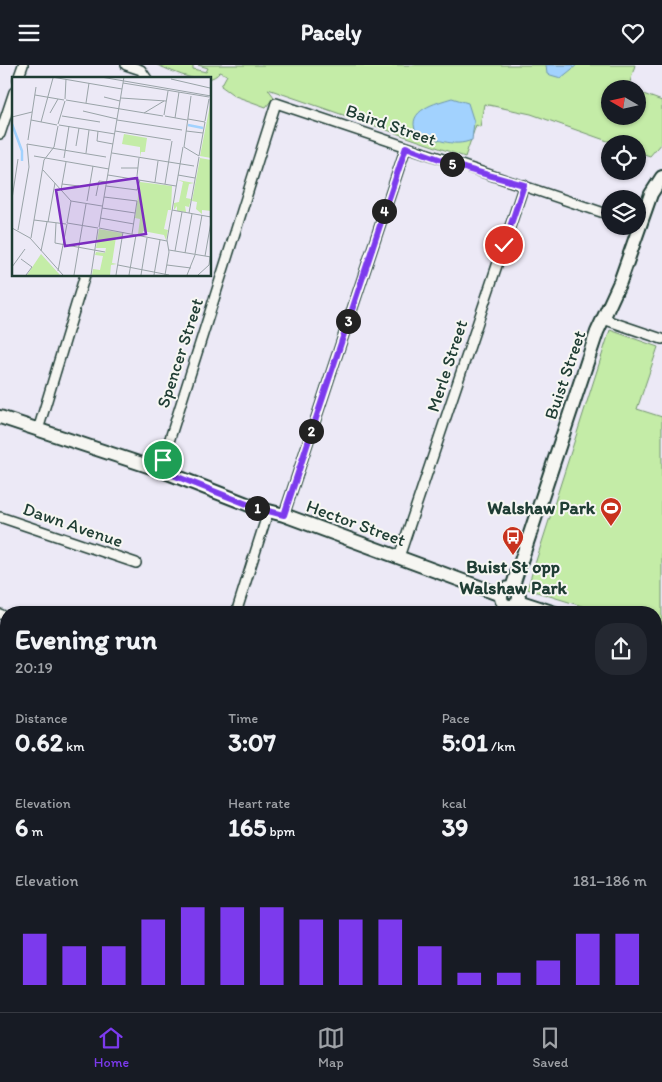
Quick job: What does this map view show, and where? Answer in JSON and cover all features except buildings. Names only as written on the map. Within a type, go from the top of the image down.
[{"type":"main road","name":"Buist Street","points":[[646,211],[661,180]]},
{"type":"main road","name":"Buist Street","points":[[506,591],[603,319],[620,282],[636,235]]},
{"type":"main road","name":"Hector Street","points":[[0,417],[160,470],[268,512],[284,515],[399,557],[506,591]]},
{"type":"main road","points":[[506,591],[501,600],[510,606]]},
{"type":"street","points":[[19,77],[23,65]]},
{"type":"street","points":[[126,65],[141,70],[146,77]]},
{"type":"street","points":[[0,134],[12,98]]},
{"type":"street","name":"Baird Street","points":[[276,103],[467,169],[524,185],[601,212]]},
{"type":"street","name":"Spencer Street","points":[[160,470],[276,103]]},
{"type":"street","points":[[284,515],[406,147]]},
{"type":"street","name":"Merle Street","points":[[399,557],[524,185]]},
{"type":"street","points":[[38,430],[85,276]]},
{"type":"street","points":[[603,319],[662,339]]},
{"type":"street","points":[[238,606],[268,512]]},
{"type":"street","name":"Dawn Avenue","points":[[0,517],[136,563]]},
{"type":"green space","points":[[157,65],[193,65],[193,69],[206,72],[208,68],[198,65],[635,65],[631,80],[601,80],[601,125],[646,125],[646,95],[662,101],[662,142],[650,156],[646,155],[646,135],[601,135],[601,139],[531,114],[484,104],[480,127],[476,125],[465,157],[268,89],[274,97],[266,107],[235,96],[221,86],[227,75],[220,72],[211,78],[190,77]]},
{"type":"green space","points":[[610,330],[658,347],[637,409],[662,417],[662,606],[582,606],[527,589]]},
{"type":"water","points":[[546,65],[577,65],[561,78],[547,74]]},
{"type":"water","points":[[452,98],[468,103],[474,122],[472,140],[451,143],[416,132],[414,124],[415,118],[419,113],[431,105]]},
{"type":"place","name":"Walshaw Park","points":[[611,527]]},
{"type":"place","name":"Buist St opp Walshaw Park","points":[[513,556]]},
{"type":"route","points":[[163,460],[160,470],[268,512],[284,515],[406,147],[467,169],[524,185],[504,245]]}]
